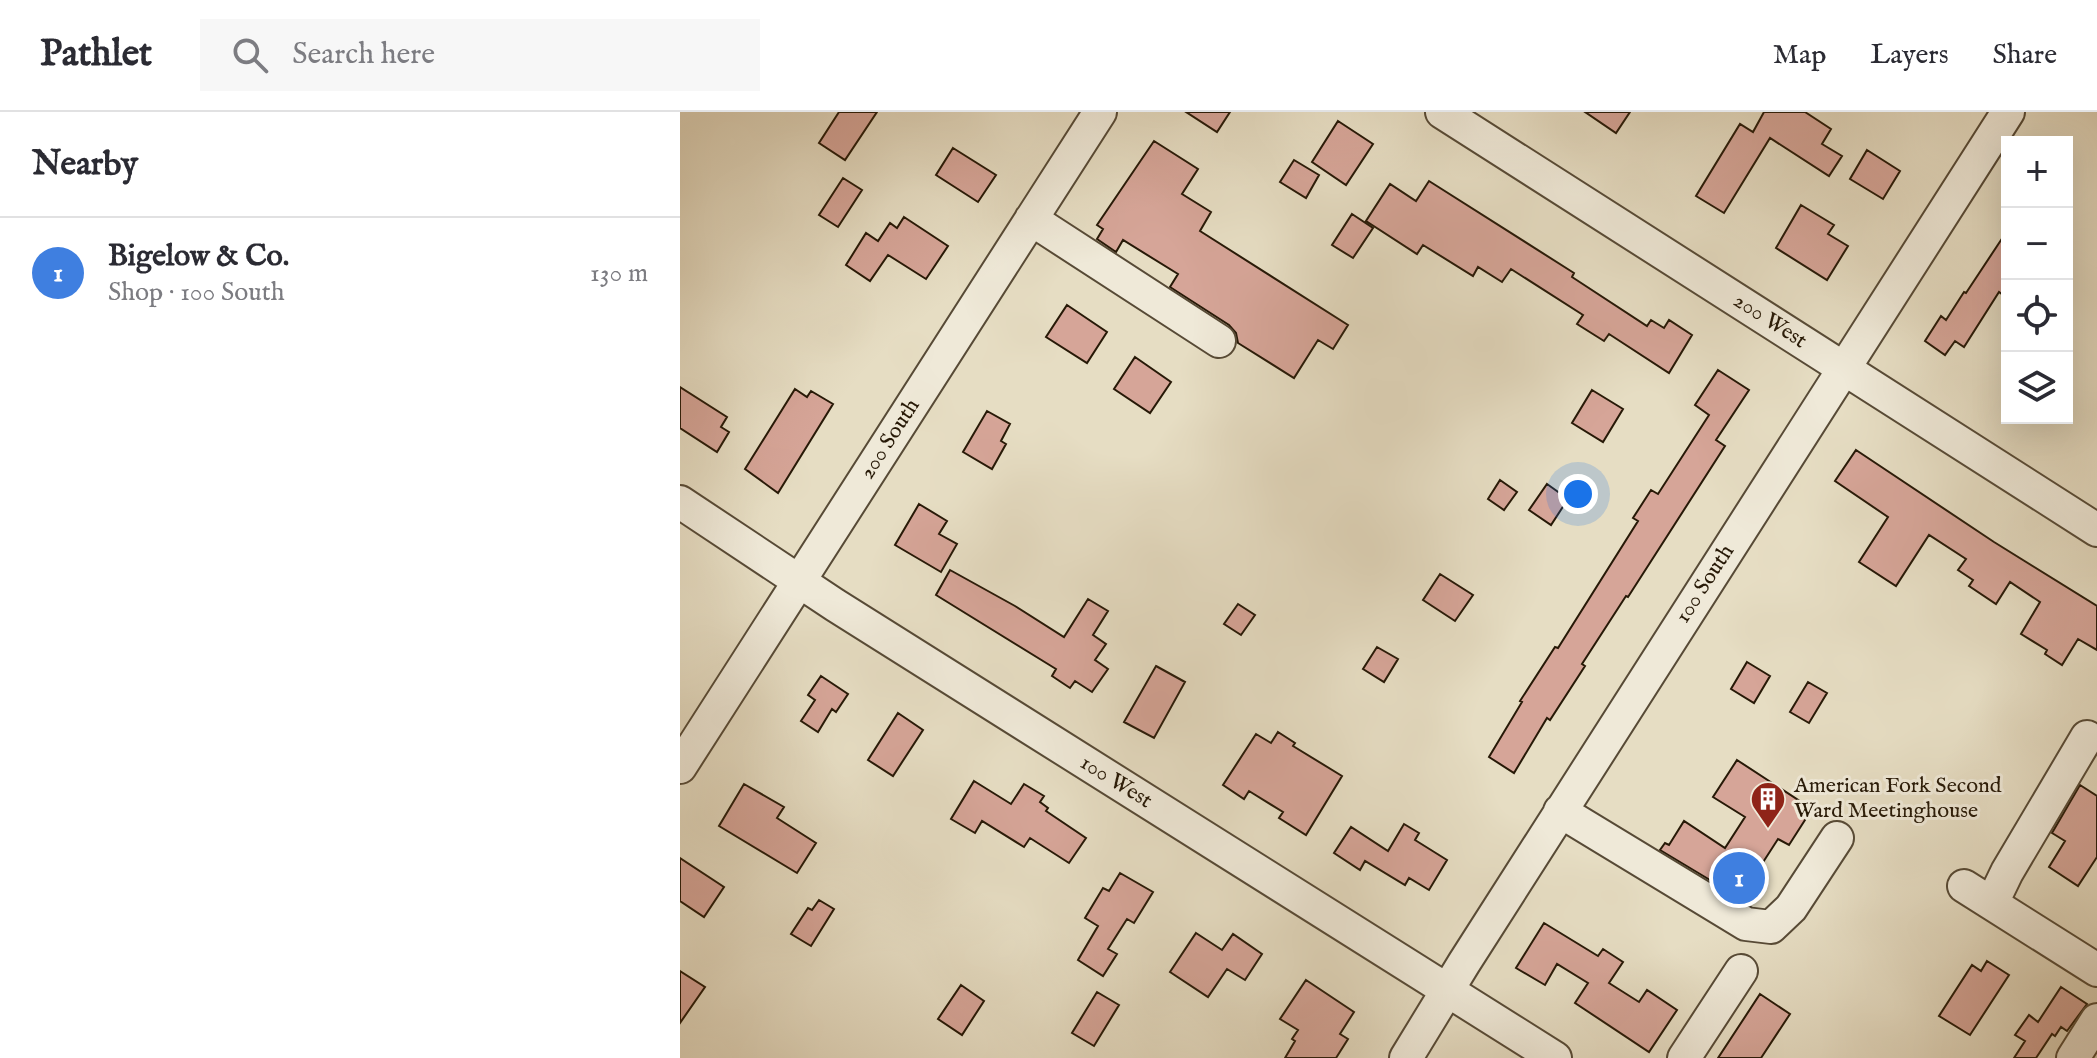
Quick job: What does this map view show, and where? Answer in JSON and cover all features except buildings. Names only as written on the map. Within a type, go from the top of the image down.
[{"type":"street","name":"200 South","points":[[680,767],[1100,112]]},
{"type":"street","name":"200 West","points":[[1442,112],[2097,530]]},
{"type":"street","name":"100 South","points":[[1406,1058],[1560,811],[2008,112]]},
{"type":"street","points":[[1031,219],[1219,341]]},
{"type":"street","name":"100 West","points":[[680,502],[835,605],[1555,1058]]},
{"type":"street","points":[[1992,903],[2087,737]]},
{"type":"street","points":[[1560,811],[1746,924],[1771,927],[1791,908],[1837,838]]},
{"type":"street","points":[[1964,886],[2097,970]]},
{"type":"street","points":[[1684,1058],[1741,971]]},
{"type":"street","points":[[2073,1058],[2097,1020]]},
{"type":"place","name":"American Fork Second Ward Meetinghouse","points":[[1768,830]]},
{"type":"place","name":"Bigelow & Co.","points":[[1739,878]]}]
